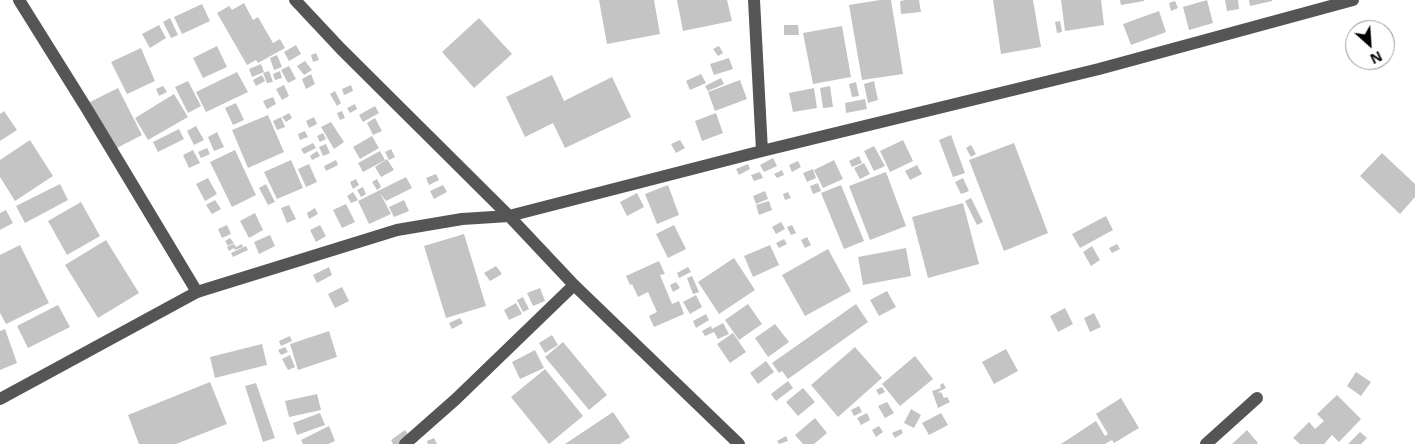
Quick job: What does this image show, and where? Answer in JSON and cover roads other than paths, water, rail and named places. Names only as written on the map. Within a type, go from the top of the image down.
[{"type":"street","points":[[19,0],[197,292]]},
{"type":"street","points":[[295,0],[341,49],[509,216],[574,285],[739,444]]},
{"type":"street","points":[[754,0],[762,151]]},
{"type":"street","points":[[0,399],[197,292],[397,230],[462,219],[509,216],[762,151],[1099,69],[1353,0]]},
{"type":"street","points":[[405,444],[456,399],[574,285]]},
{"type":"street","points":[[1206,444],[1257,398]]}]
